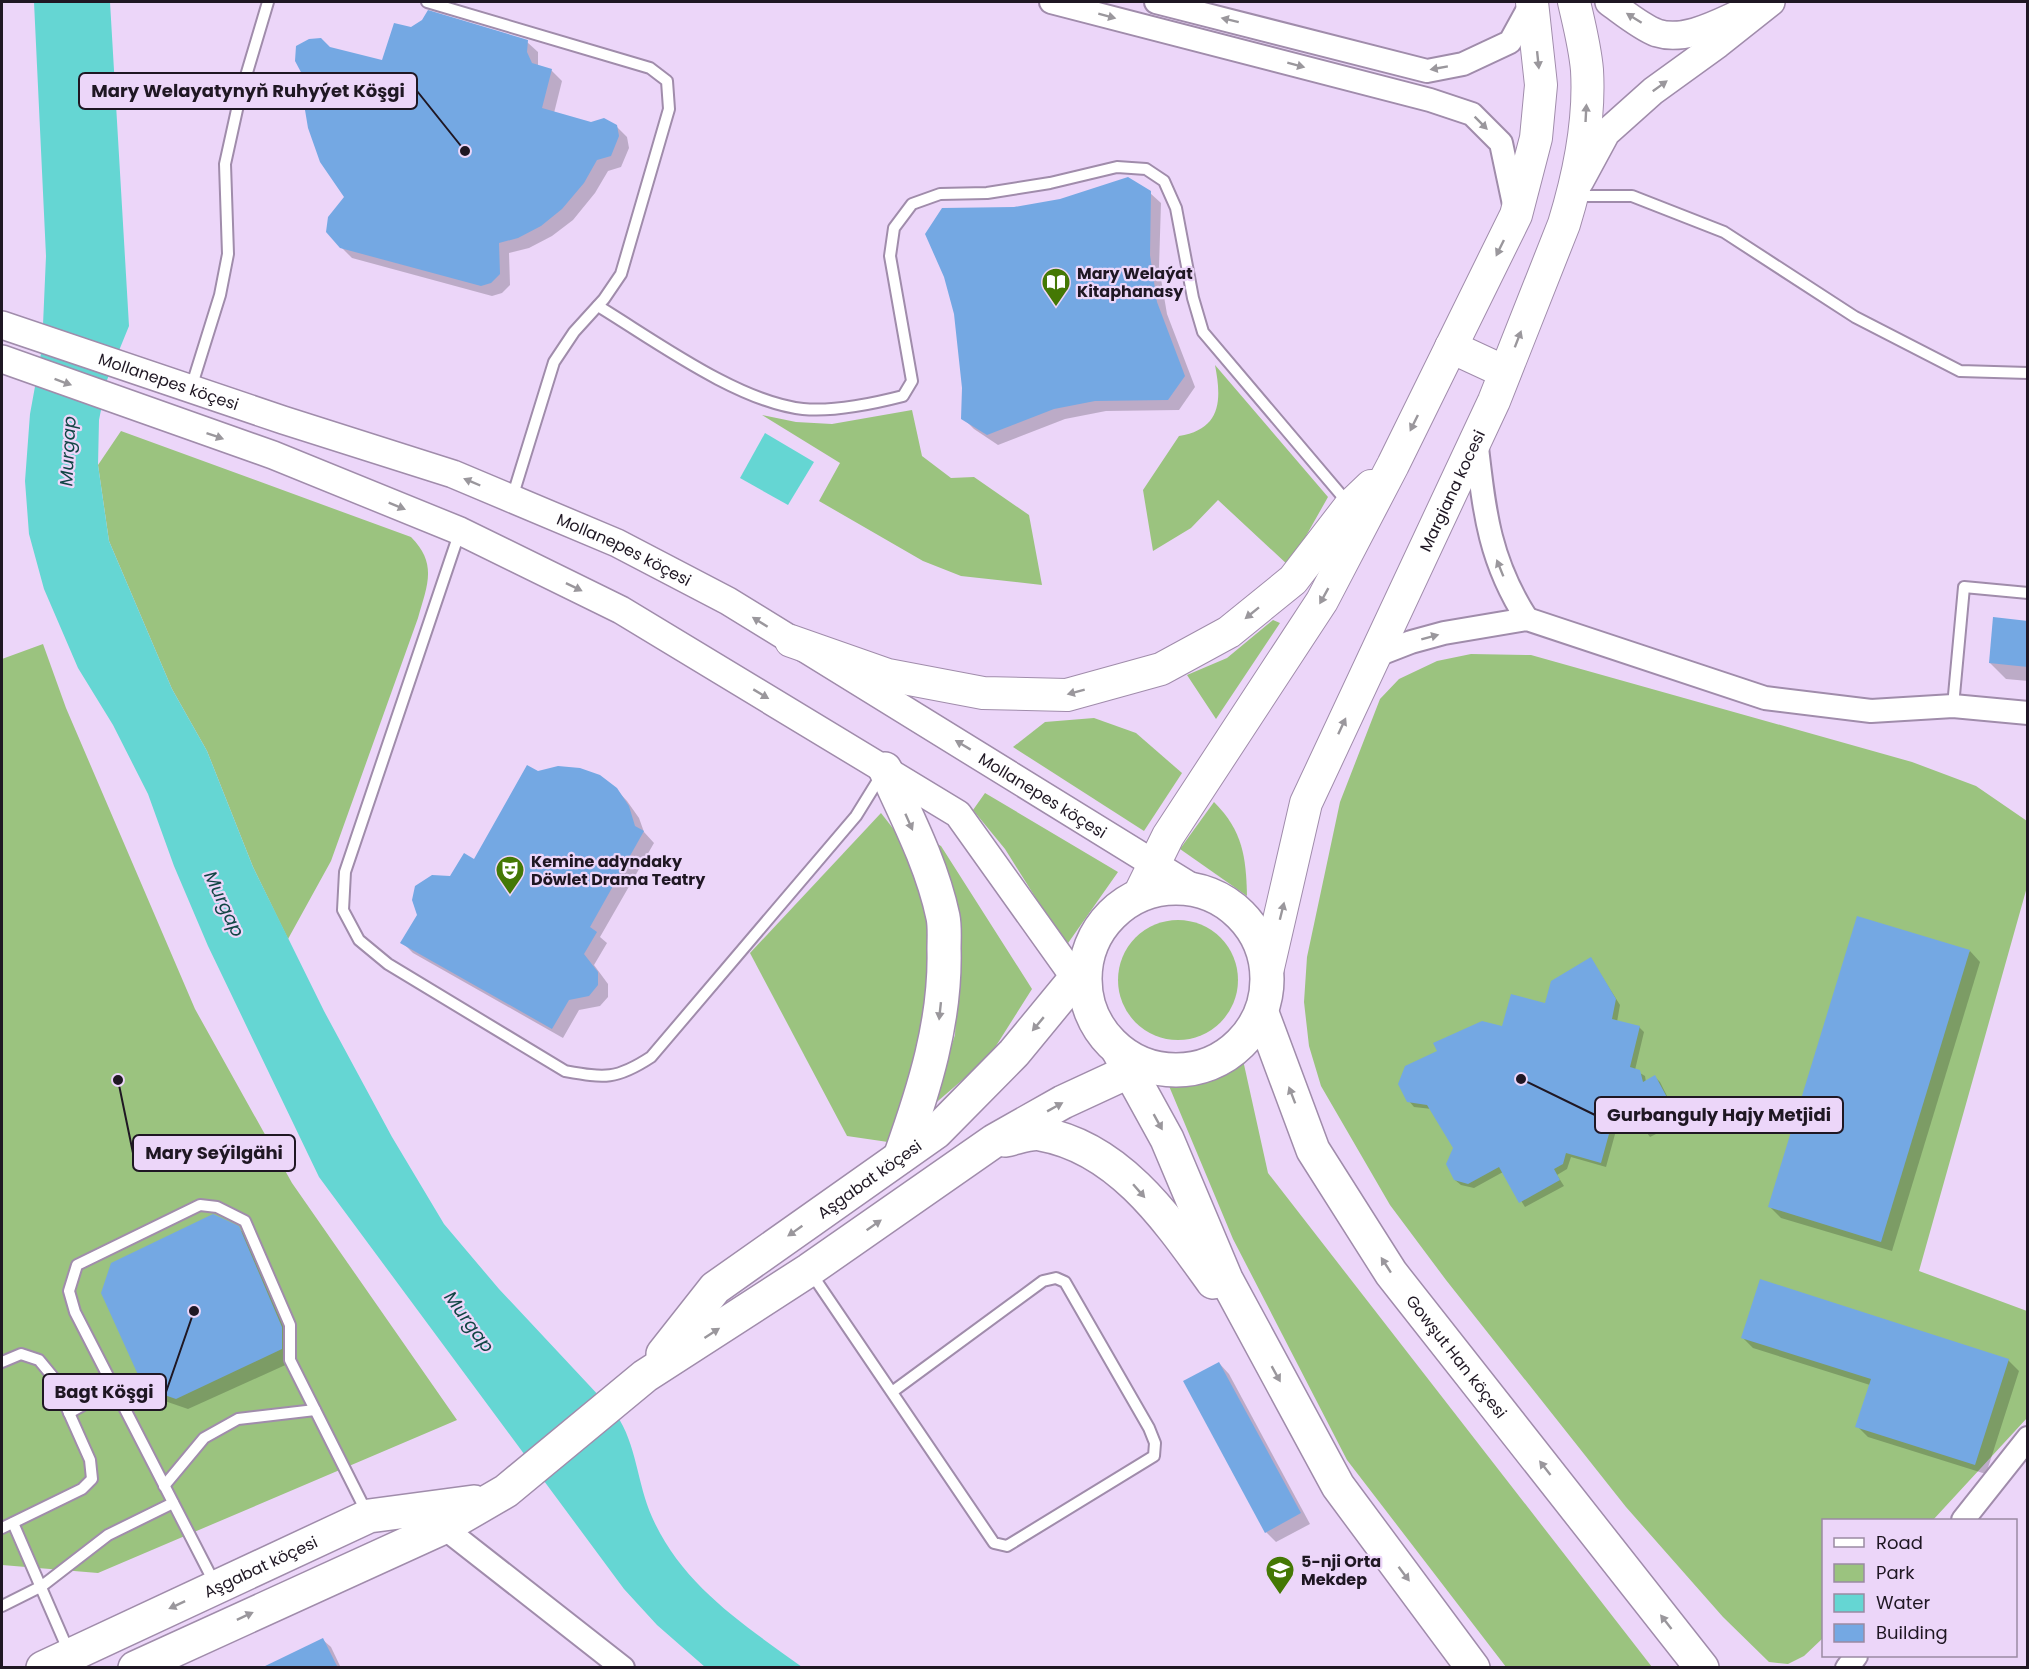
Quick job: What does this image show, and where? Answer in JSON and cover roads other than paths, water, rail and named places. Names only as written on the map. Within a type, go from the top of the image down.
[{"type":"main road","points":[[791,641],[888,675],[983,693],[1067,694],[1161,669],[1229,632],[1293,580],[1357,513],[1393,465],[1516,215],[1536,138],[1541,85],[1532,2]]},
{"type":"main road","name":"Margiana kocesi","points":[[1268,968],[1306,803],[1505,372],[1572,195],[1586,119],[1587,70],[1574,2]]},
{"type":"main road","points":[[1451,347],[1505,372]]},
{"type":"main road","points":[[1139,895],[1168,836],[1322,601],[1357,513]]},
{"type":"main road","points":[[885,769],[934,885],[944,920],[945,967],[937,1036],[919,1105],[900,1157]]},
{"type":"main road","points":[[1130,1062],[1171,1070],[1199,1068],[1226,1056],[1247,1038],[1262,1013],[1268,991],[1268,968],[1260,940],[1243,915],[1220,898],[1193,888],[1165,887],[1139,895],[1118,907],[1102,924],[1090,945],[1082,980],[1092,1016],[1103,1035],[1130,1062],[1167,1139],[1226,1279],[1254,1335],[1338,1485],[1473,1668]]},
{"type":"main road","name":"Aşgabat köçesi","points":[[645,1376],[715,1288],[936,1132],[1082,980]]},
{"type":"main road","name":"Gowşut Han köçesi","points":[[1262,1013],[1313,1150],[1391,1273],[1702,1668]]},
{"type":"main road","name":"Aşgabat köçesi","points":[[135,1668],[432,1518],[497,1495],[645,1376],[809,1270],[994,1141],[1130,1062]]},
{"type":"main road","points":[[994,1141],[1039,1134],[1097,1155],[1124,1174],[1183,1241],[1254,1335]]},
{"type":"main road","name":"Aşgabat köçesi","points":[[57,1661],[369,1516],[432,1518]]},
{"type":"street","points":[[1156,2],[1427,70],[1463,64],[1510,42],[1532,2]]},
{"type":"street","points":[[1609,2],[1657,33],[1682,34],[1706,28],[1766,2]]},
{"type":"street","points":[[1572,195],[1606,132],[1653,91],[1771,2]]},
{"type":"street","points":[[1062,3],[1430,100],[1472,114],[1501,143],[1516,215]]},
{"type":"street","name":"Mollanepes köçesi","points":[[10,328],[283,420],[453,474],[617,543],[728,601],[1193,888]]},
{"type":"street","points":[[5,361],[273,455],[460,531],[621,610],[958,814],[1082,980]]},
{"type":"street","points":[[273,455],[283,420]]},
{"type":"street","points":[[1476,438],[1483,502],[1492,549],[1510,592],[1527,619]]},
{"type":"street","points":[[1375,656],[1411,642],[1444,633],[1527,619],[1765,698],[1871,711],[1953,706],[2028,713]]},
{"type":"street","points":[[1965,1519],[2028,1438]]},
{"type":"street","points":[[432,1518],[623,1668]]},
{"type":"lane","points":[[191,388],[220,295],[228,254],[225,164],[240,96],[268,2]]},
{"type":"lane","points":[[427,2],[650,68],[667,81],[669,109],[621,274],[598,306],[574,332],[554,362],[512,498]]},
{"type":"lane","points":[[598,306],[752,397],[803,409],[880,402],[903,396],[912,381],[890,256],[894,228],[912,204],[940,194],[987,193],[1029,187],[1117,167],[1146,169],[1164,181],[1176,208],[1193,298],[1203,332],[1357,513]]},
{"type":"lane","points":[[1572,195],[1632,196],[1724,232],[1855,317],[1960,370],[2028,373]]},
{"type":"lane","points":[[460,531],[345,872],[343,910],[359,940],[388,964],[565,1071],[596,1077],[626,1073],[651,1057],[856,816],[885,769]]},
{"type":"lane","points":[[1953,706],[1964,587],[2028,593]]},
{"type":"lane","points":[[217,1587],[75,1312],[69,1291],[77,1265],[200,1205],[217,1207],[245,1221],[290,1324],[290,1360],[369,1516]]},
{"type":"lane","points":[[809,1270],[994,1543],[1007,1546],[1154,1456],[1155,1443],[1149,1428],[1065,1282],[1056,1278],[1043,1281],[892,1392]]},
{"type":"lane","points":[[2,1362],[21,1353],[39,1360],[53,1377],[90,1460],[92,1479],[82,1489],[2,1528]]},
{"type":"lane","points":[[69,1413],[114,1388]]},
{"type":"lane","points":[[164,1485],[204,1438],[238,1419],[315,1410]]},
{"type":"lane","points":[[2,1606],[42,1586],[108,1535],[173,1503]]},
{"type":"lane","points":[[13,1523],[42,1586],[57,1661]]},
{"type":"water","name":"Murgap","points":[[34,2],[110,2],[129,326],[107,380],[99,420],[98,465],[109,541],[172,689],[207,751],[253,867],[324,1011],[392,1137],[444,1224],[499,1289],[616,1414],[633,1451],[652,1517],[680,1563],[716,1602],[802,1667],[705,1667],[657,1625],[624,1589],[319,1177],[208,946],[174,866],[148,794],[113,725],[78,668],[44,589],[29,534],[25,481],[30,414],[42,348],[46,256]]},
{"type":"water","points":[[765,433],[814,462],[788,505],[740,478]]},
{"type":"place","name":"Mary Welayatynyň Ruhyýet Köşgi","points":[[465,151]]},
{"type":"place","name":"Mary Welaýat Kitaphanasy","points":[[1056,308]]},
{"type":"place","name":"Kemine adyndaky Döwlet Drama Teatry","points":[[510,896]]},
{"type":"place","name":"Gurbanguly Hajy Metjidi","points":[[1521,1079]]},
{"type":"place","name":"Mary Seýilgähi","points":[[118,1080]]},
{"type":"place","name":"Bagt Köşgi","points":[[194,1311]]},
{"type":"place","name":"5-nji Orta Mekdep","points":[[1280,1596]]}]
